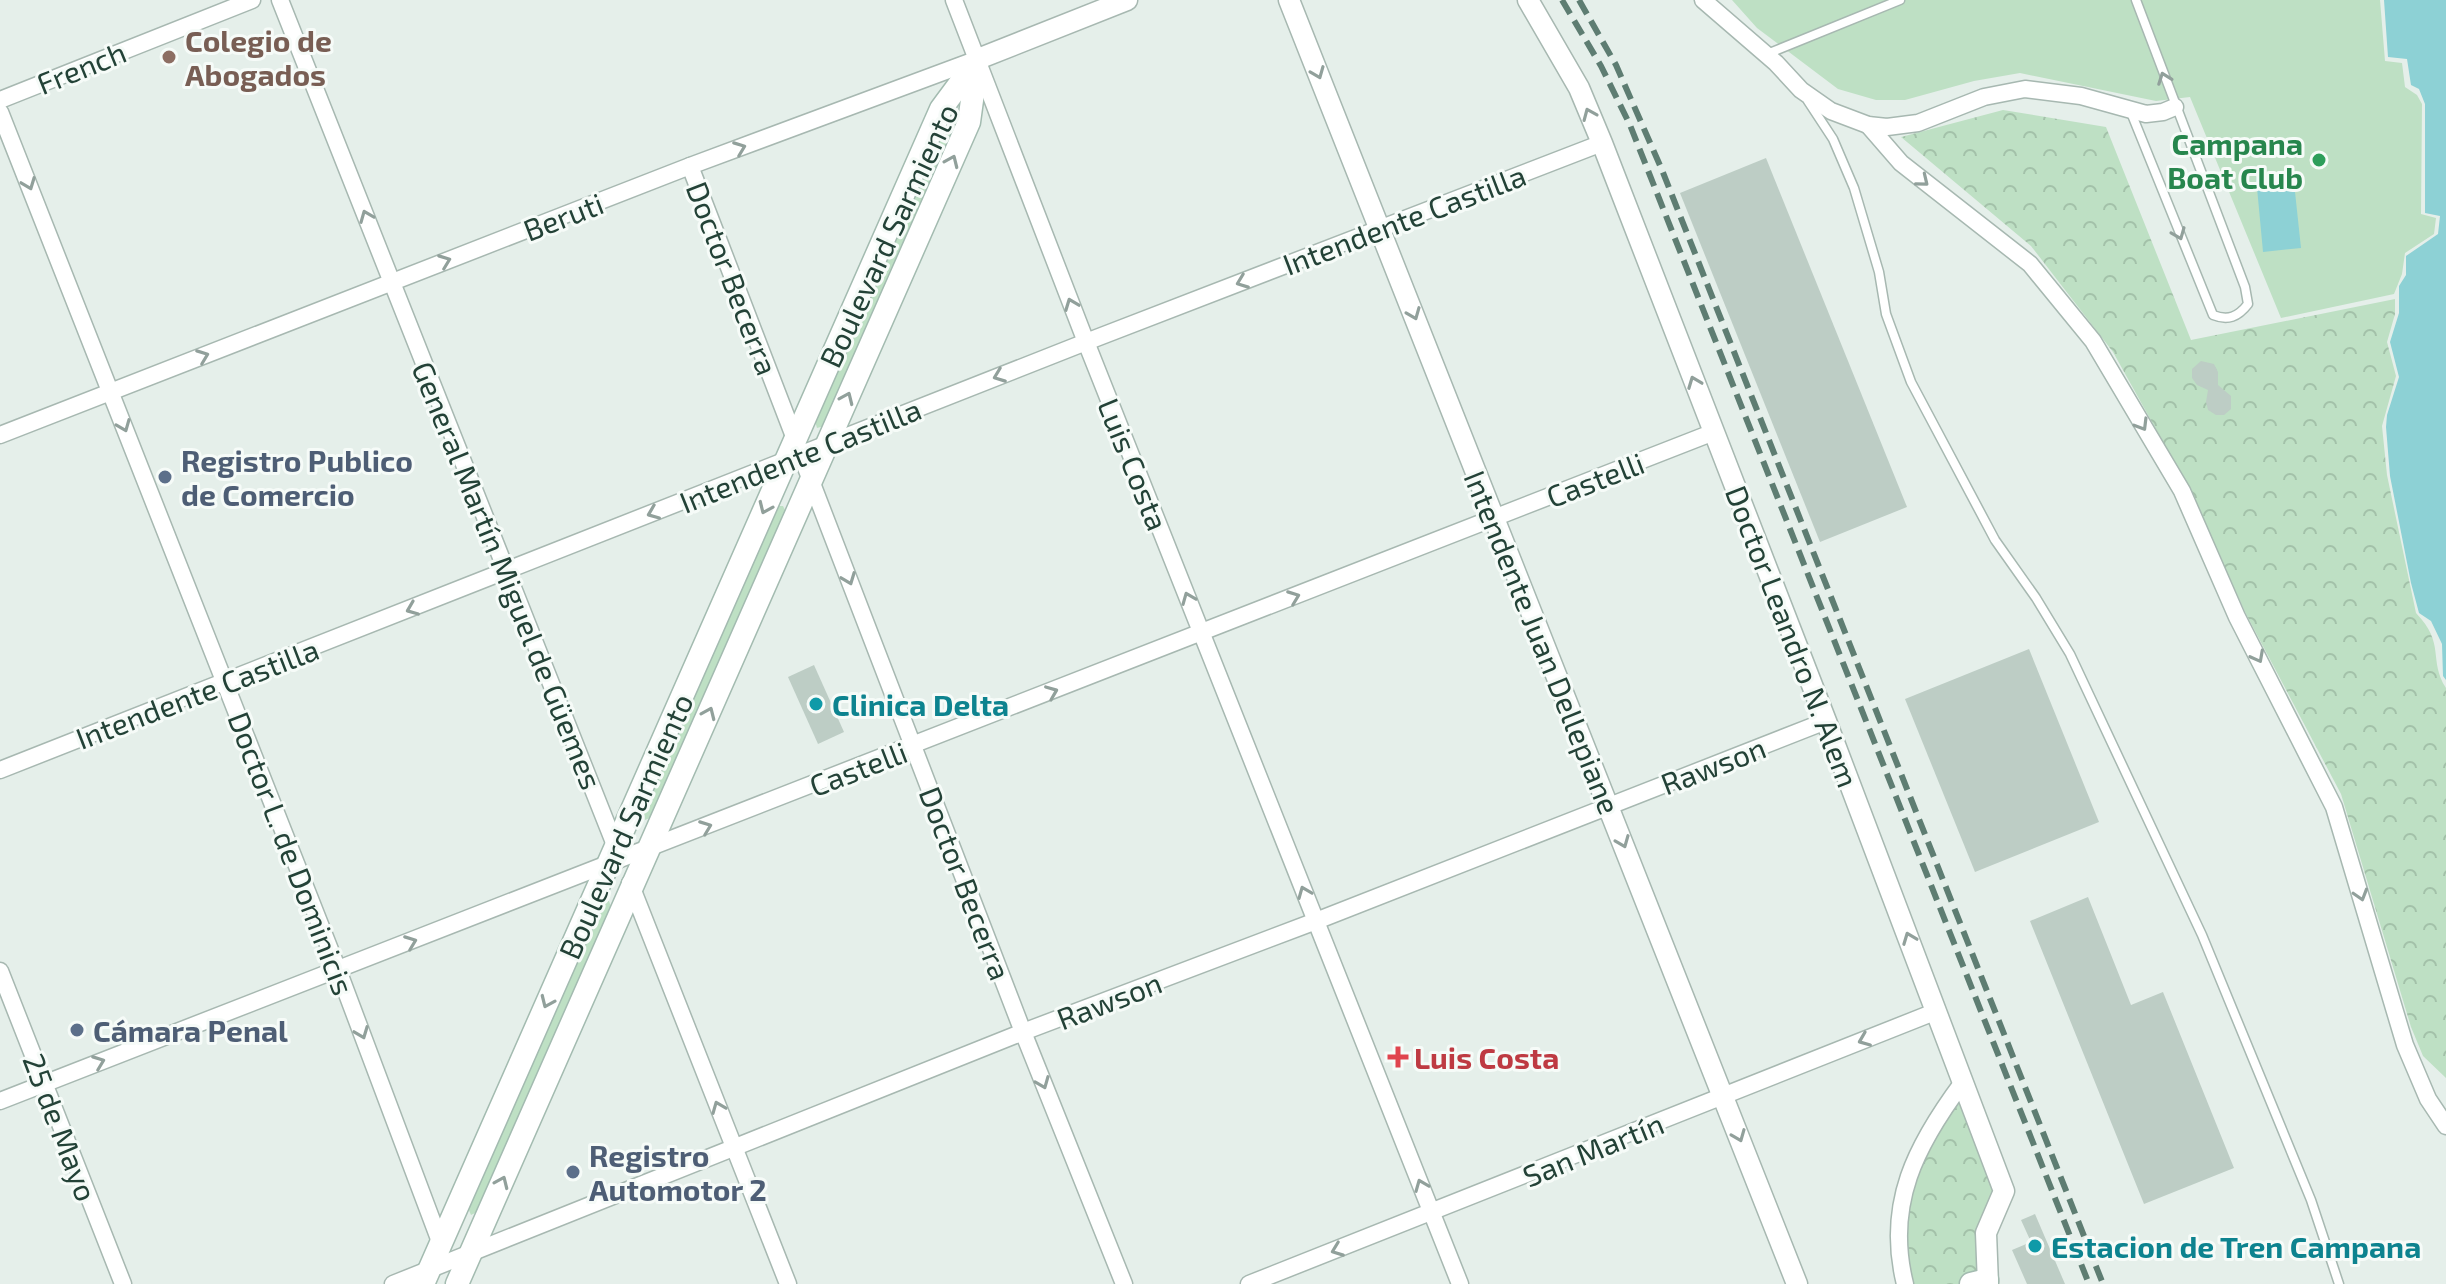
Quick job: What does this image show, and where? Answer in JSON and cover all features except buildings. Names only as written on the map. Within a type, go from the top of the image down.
[{"type":"main road","name":"Boulevard Sarmiento","points":[[457,1284],[969,122],[978,59]]},
{"type":"main road","name":"Boulevard Sarmiento","points":[[436,1265],[941,109],[978,59]]},
{"type":"street","name":"French","points":[[0,100],[252,0]]},
{"type":"street","name":"General Martín Miguel de Güemes","points":[[280,0],[506,571],[615,858],[632,888],[788,1284]]},
{"type":"street","name":"Luis Costa","points":[[954,0],[1086,342],[1460,1284]]},
{"type":"street","name":"Beruti","points":[[0,435],[690,166],[1127,0]]},
{"type":"street","name":"Intendente Juan Dellepiane","points":[[1289,0],[1797,1284]]},
{"type":"street","name":"Doctor Leandro N. Alem","points":[[1528,0],[1579,88],[1602,143],[2004,1191],[1986,1233],[1982,1283]]},
{"type":"street","points":[[1703,0],[1767,55],[1801,90],[1831,111],[1868,125],[1887,127],[1918,123],[1984,97],[2025,89],[2081,96],[2146,114],[2175,107]]},
{"type":"street","name":"Doctor L. de Dominicis","points":[[0,112],[338,970],[436,1265],[457,1284]]},
{"type":"street","points":[[1868,125],[1901,163],[2030,264],[2093,341],[2182,491],[2237,617],[2334,807],[2405,1045],[2428,1099],[2446,1126]]},
{"type":"street","name":"Intendente Castilla","points":[[0,770],[506,571],[794,451],[827,444],[1602,143]]},
{"type":"street","name":"Doctor Becerra","points":[[690,166],[794,451],[811,481],[1023,1032],[1124,1284]]},
{"type":"street","name":"Castelli","points":[[0,1101],[615,858],[648,849],[913,747],[1714,432]]},
{"type":"street","name":"Rawson","points":[[393,1284],[1023,1032],[1826,721]]},
{"type":"street","name":"25 de Mayo","points":[[0,971],[123,1284]]},
{"type":"street","name":"San Martín","points":[[1249,1284],[1937,1011]]},
{"type":"street","points":[[1905,1284],[1899,1259],[1900,1208],[1913,1160],[1935,1120],[1963,1082]]},
{"type":"lane","points":[[1767,55],[1900,0]]},
{"type":"lane","points":[[2130,109],[2213,315],[2224,319],[2240,314],[2248,304],[2245,287],[2136,0]]},
{"type":"lane","points":[[1801,90],[1833,139],[1854,188],[1879,272],[1886,314],[1911,382],[1995,540],[2070,654],[2202,935],[2311,1200],[2339,1284]]},
{"type":"green space","name":"Campana Boat Club","points":[[1732,0],[2380,0],[2385,61],[2402,63],[2405,87],[2417,95],[2422,104],[2421,214],[2436,218],[2434,234],[2405,253],[2402,274],[2394,294],[2281,318],[2190,97],[2156,101],[2020,73],[1974,81],[1905,100],[1876,100],[1838,89],[1757,28]]},
{"type":"green space","points":[[2003,110],[2106,127],[2191,340],[2395,299],[2395,314],[2387,342],[2396,376],[2382,426],[2387,475],[2416,613],[2431,634],[2438,669],[2446,688],[2446,1078],[2423,1056],[2411,1027],[2341,794],[2246,614],[2188,487],[2113,352],[2031,246],[1901,137]]},
{"type":"green space","points":[[951,114],[955,114],[958,121],[824,426],[817,428],[815,421]]},
{"type":"green space","points":[[779,506],[783,506],[786,512],[652,817],[645,820],[643,813]]},
{"type":"green space","points":[[605,901],[609,901],[611,907],[477,1212],[471,1215],[468,1208]]},
{"type":"green space","points":[[1963,1082],[2004,1191],[1986,1233],[1988,1284],[1905,1284],[1900,1208]]},
{"type":"water","points":[[2384,0],[2446,0],[2446,680],[2443,676],[2442,644],[2431,621],[2419,613],[2390,476],[2387,415],[2399,377],[2390,342],[2399,313],[2399,286],[2406,275],[2406,256],[2438,234],[2440,216],[2425,213],[2425,104],[2419,89],[2411,85],[2407,59],[2388,57]]},
{"type":"water","points":[[2293,173],[2301,248],[2263,252],[2256,177]]},
{"type":"railway","points":[[1562,0],[1601,66],[1630,125],[2089,1284]]},
{"type":"railway","points":[[1579,0],[1616,65],[1662,170],[2103,1284]]},
{"type":"place","name":"Colegio de Abogados","points":[[169,57]]},
{"type":"place","name":"Campana Boat Club","points":[[2319,160]]},
{"type":"place","name":"Registro Publico de Comercio","points":[[165,477]]},
{"type":"place","name":"Clinica Delta","points":[[816,704]]},
{"type":"place","name":"Cámara Penal","points":[[77,1030]]},
{"type":"place","name":"Luis Costa","points":[[1398,1057]]},
{"type":"place","name":"Registro Automotor 2","points":[[573,1172]]},
{"type":"place","name":"Estacion de Tren Campana","points":[[2035,1246]]}]
